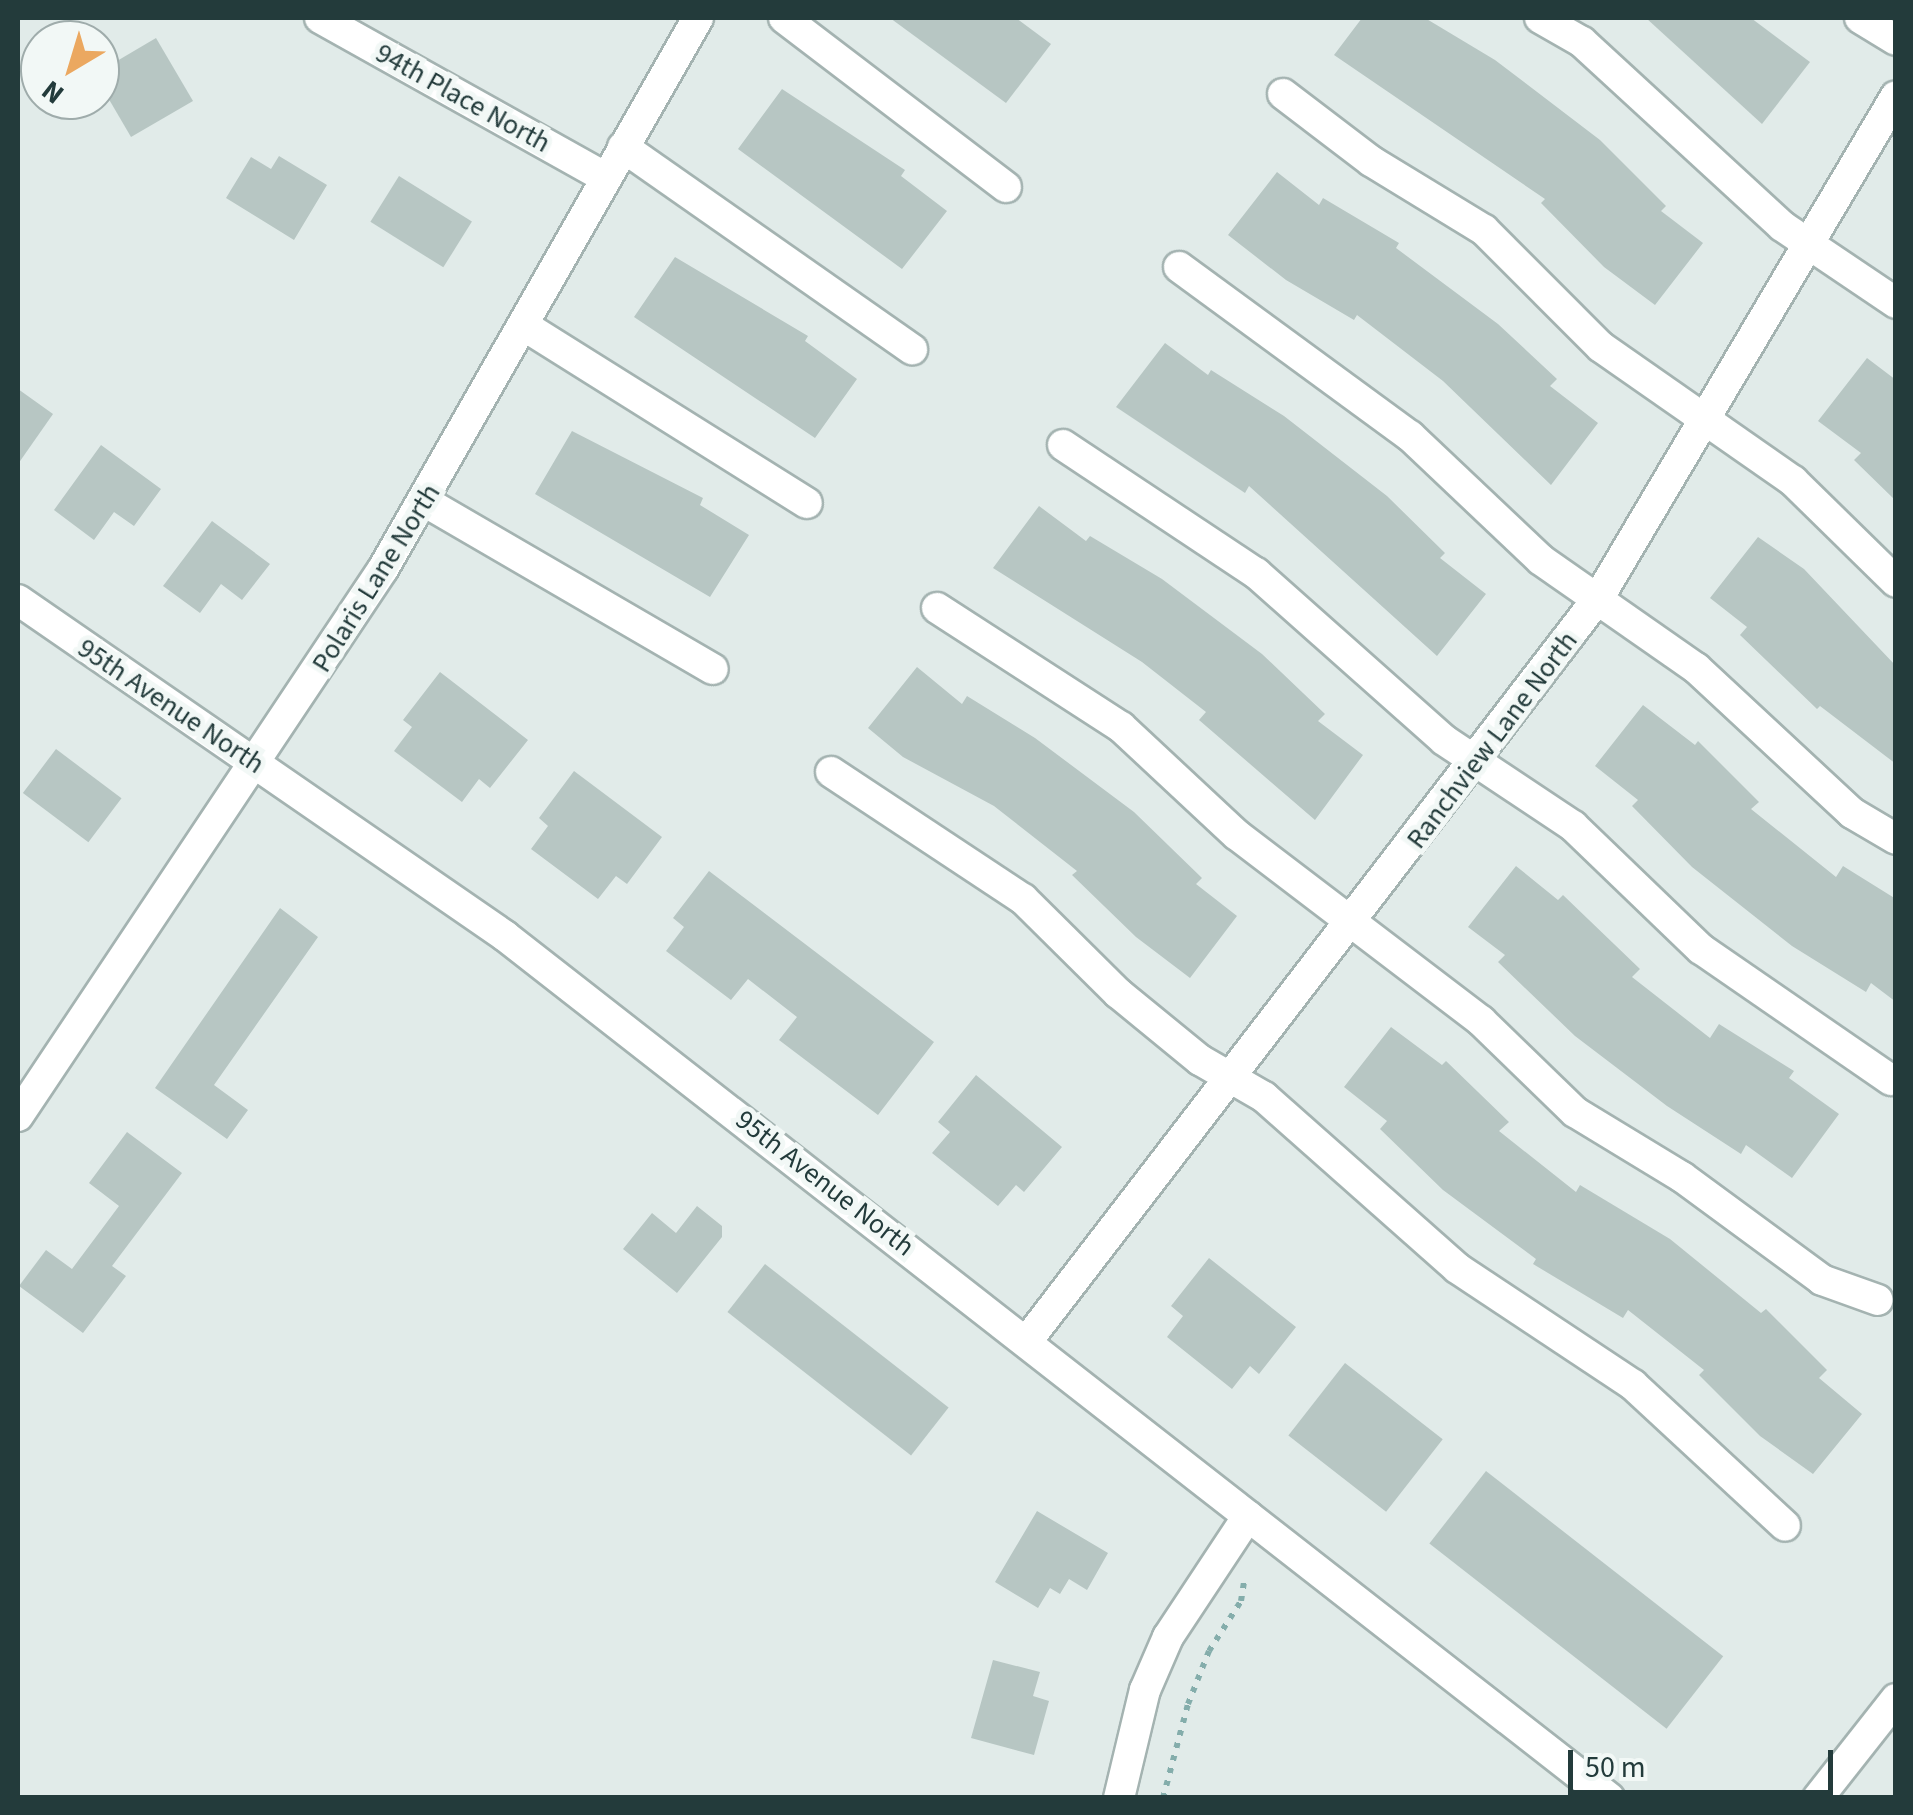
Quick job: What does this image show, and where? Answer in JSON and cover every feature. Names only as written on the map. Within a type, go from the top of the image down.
[{"type":"street","name":"94th Place North","points":[[320,18],[606,178]]},
{"type":"street","name":"Polaris Lane North","points":[[18,1116],[256,764],[424,500],[698,18]]},
{"type":"street","points":[[784,18],[1006,188]]},
{"type":"street","points":[[1540,18],[1582,42],[1709,165],[1896,303]]},
{"type":"street","points":[[1860,18],[1896,40]]},
{"type":"street","points":[[1283,94],[1371,161],[1484,230],[1601,347],[1793,481],[1896,582]]},
{"type":"street","name":"Ranchview Lane North","points":[[1026,1341],[1352,926],[1600,597],[1896,96]]},
{"type":"street","points":[[623,148],[912,349]]},
{"type":"street","points":[[1179,267],[1410,436],[1541,560],[1600,597],[1696,668],[1852,812],[1896,839]]},
{"type":"street","points":[[523,325],[807,503]]},
{"type":"street","points":[[1064,445],[1256,572],[1372,681],[1573,826],[1702,949],[1892,1080]]},
{"type":"street","points":[[424,500],[713,669]]},
{"type":"street","name":"95th Avenue North","points":[[18,600],[520,948],[1609,1798]]},
{"type":"street","points":[[938,608],[1122,727],[1237,836],[1352,926],[1383,942],[1480,1021],[1575,1112],[1682,1177],[1822,1280],[1878,1300]]},
{"type":"street","points":[[831,772],[1023,898],[1118,993],[1230,1077],[1264,1097],[1457,1268],[1633,1385],[1785,1526]]},
{"type":"street","points":[[1120,1798],[1145,1690],[1168,1637],[1248,1516]]},
{"type":"street","points":[[1823,1796],[1896,1699]]},
{"type":"path","points":[[1164,1798],[1188,1704],[1209,1651],[1241,1600],[1242,1566]]},
{"type":"building","points":[[890,18],[1016,18],[1051,44],[1006,103]]},
{"type":"building","points":[[1362,18],[1425,18],[1495,60],[1600,140],[1666,206],[1661,211],[1703,243],[1655,305],[1604,267],[1541,203],[1545,199],[1334,55]]},
{"type":"building","points":[[1646,18],[1751,18],[1810,62],[1762,124]]},
{"type":"building","points":[[156,38],[193,101],[131,137],[120,118],[120,59]]},
{"type":"building","points":[[782,89],[905,170],[901,176],[947,211],[902,269],[738,149]]},
{"type":"building","points":[[279,156],[327,185],[294,240],[226,198],[251,157],[271,169]]},
{"type":"building","points":[[1277,172],[1319,205],[1323,198],[1399,243],[1396,248],[1498,324],[1557,379],[1550,386],[1598,423],[1551,485],[1443,381],[1357,315],[1354,320],[1286,280],[1228,235]]},
{"type":"building","points":[[399,176],[472,222],[443,267],[370,222]]},
{"type":"building","points":[[675,257],[808,336],[805,341],[857,379],[815,438],[634,317]]},
{"type":"building","points":[[1165,343],[1208,375],[1211,370],[1284,416],[1387,496],[1445,553],[1440,558],[1486,594],[1437,656],[1249,486],[1245,493],[1116,407]]},
{"type":"building","points":[[1867,358],[1896,380],[1896,501],[1854,460],[1861,453],[1818,421]]},
{"type":"building","points":[[18,389],[53,414],[18,464]]},
{"type":"building","points":[[572,431],[703,498],[700,505],[749,535],[710,597],[535,494]]},
{"type":"building","points":[[101,445],[161,489],[134,526],[114,512],[94,540],[54,510]]},
{"type":"building","points":[[1039,506],[1086,541],[1090,536],[1162,579],[1262,654],[1325,714],[1318,721],[1363,755],[1315,820],[1199,720],[1206,712],[1142,662],[993,568]]},
{"type":"building","points":[[212,521],[270,564],[242,600],[221,584],[200,613],[163,586]]},
{"type":"building","points":[[1758,537],[1804,569],[1896,666],[1896,764],[1820,706],[1817,709],[1740,635],[1747,627],[1710,598]]},
{"type":"building","points":[[917,667],[962,704],[967,696],[1035,738],[1134,812],[1202,878],[1196,884],[1237,916],[1190,978],[1136,937],[1072,875],[1077,871],[994,806],[903,757],[868,728]]},
{"type":"building","points":[[440,672],[528,740],[490,788],[479,779],[462,802],[394,751],[412,727],[403,720]]},
{"type":"building","points":[[1643,705],[1695,745],[1698,741],[1759,802],[1751,809],[1836,877],[1843,866],[1896,899],[1896,1002],[1871,983],[1866,992],[1792,946],[1692,867],[1632,806],[1638,800],[1595,766]]},
{"type":"building","points":[[56,749],[121,798],[88,842],[23,793]]},
{"type":"building","points":[[574,771],[662,837],[627,884],[616,876],[598,899],[531,849],[548,826],[539,818]]},
{"type":"building","points":[[1516,866],[1558,900],[1563,895],[1640,969],[1632,977],[1710,1038],[1719,1024],[1794,1071],[1789,1078],[1839,1114],[1792,1178],[1746,1145],[1741,1154],[1667,1106],[1575,1036],[1498,962],[1505,955],[1468,927]]},
{"type":"building","points":[[709,871],[934,1042],[878,1115],[779,1040],[797,1017],[748,979],[731,1000],[666,951],[684,927],[673,918]]},
{"type":"building","points":[[280,908],[318,937],[214,1085],[248,1110],[227,1139],[155,1088]]},
{"type":"building","points":[[1391,1027],[1442,1065],[1446,1061],[1509,1122],[1499,1131],[1576,1192],[1580,1185],[1670,1239],[1761,1313],[1766,1309],[1827,1370],[1819,1378],[1862,1414],[1813,1474],[1760,1436],[1699,1375],[1704,1370],[1628,1310],[1623,1318],[1533,1264],[1536,1259],[1443,1190],[1380,1129],[1387,1121],[1344,1087]]},
{"type":"building","points":[[976,1075],[1062,1147],[1024,1192],[1016,1185],[998,1206],[932,1153],[950,1132],[938,1122]]},
{"type":"building","points":[[127,1132],[182,1173],[112,1266],[126,1276],[83,1333],[19,1286],[46,1250],[72,1269],[119,1206],[89,1183]]},
{"type":"building","points":[[697,1206],[722,1226],[722,1237],[677,1293],[623,1249],[652,1213],[676,1233]]},
{"type":"building","points":[[1209,1258],[1296,1327],[1259,1374],[1250,1366],[1232,1389],[1167,1337],[1183,1316],[1171,1306]]},
{"type":"building","points":[[765,1264],[949,1407],[911,1456],[727,1312]]},
{"type":"building","points":[[1345,1363],[1443,1439],[1386,1512],[1288,1435]]},
{"type":"building","points":[[1486,1471],[1723,1656],[1667,1729],[1429,1543]]},
{"type":"building","points":[[1037,1511],[1108,1553],[1087,1590],[1069,1579],[1060,1594],[1050,1588],[1038,1608],[995,1582]]},
{"type":"building","points":[[993,1660],[1040,1672],[1033,1696],[1049,1701],[1034,1755],[971,1738]]}]
